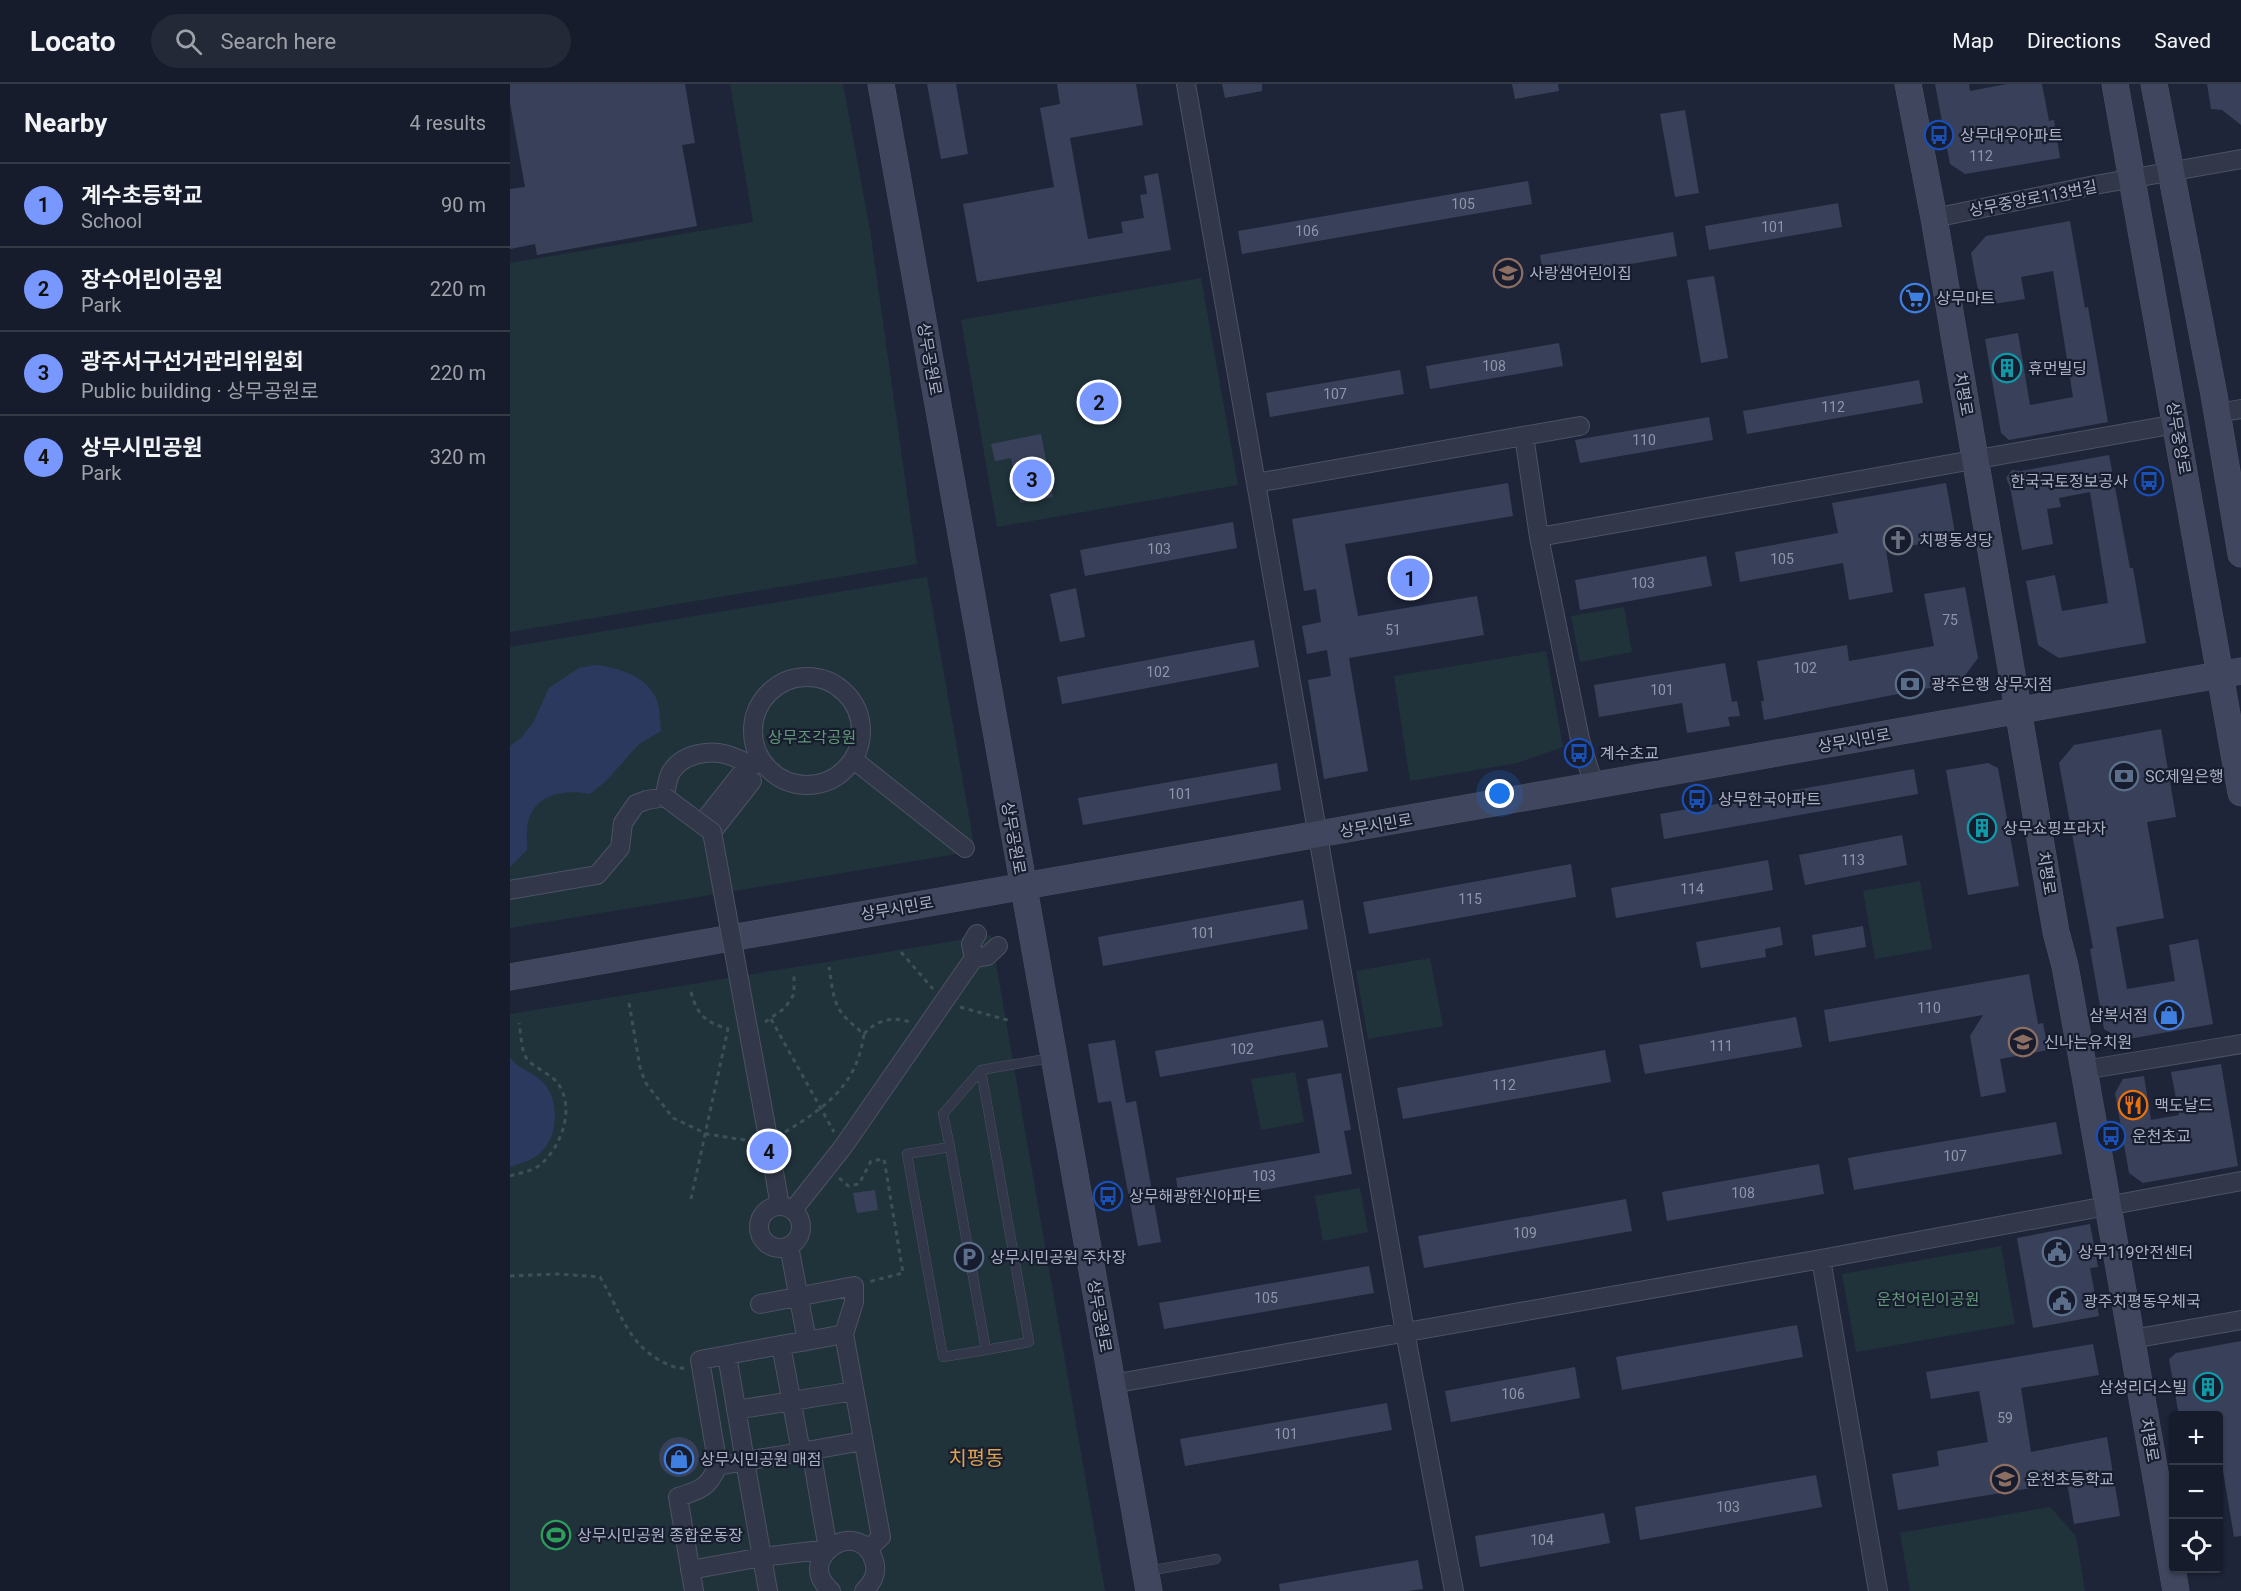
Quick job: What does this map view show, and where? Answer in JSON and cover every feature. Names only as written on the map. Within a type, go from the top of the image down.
[{"type":"street","name":"상무공원로","points":[[881,84],[1147,1581]]},
{"type":"street","points":[[1186,84],[1405,1332],[1454,1591]]},
{"type":"street","name":"치평로","points":[[1908,84],[1934,218],[2056,932],[2065,966],[2084,1070],[2106,1206],[2176,1591]]},
{"type":"street","name":"상무중앙로","points":[[2115,84],[2176,424],[2231,673],[2241,793]]},
{"type":"street","points":[[2154,84],[2170,172],[2229,411],[2241,554]]},
{"type":"street","name":"상무중앙로113번길","points":[[1934,218],[2241,159]]},
{"type":"street","points":[[1539,537],[2176,424]]},
{"type":"street","points":[[1256,483],[1580,426]]},
{"type":"street","points":[[1524,436],[1539,537],[1580,739],[1594,786]]},
{"type":"street","name":"상무시민로","points":[[510,976],[1318,836],[2231,673]]},
{"type":"street","points":[[665,794],[671,772],[687,758],[705,752],[728,755],[756,764],[790,783],[808,786],[826,782],[842,773],[854,760],[861,734],[857,708],[846,693],[832,682],[815,676],[797,677],[780,683],[766,695],[756,710],[752,728],[756,764],[712,821],[768,1137],[787,1208],[801,1222],[801,1229],[795,1242],[789,1246],[775,1247],[769,1244],[761,1234],[760,1221],[763,1215],[773,1207],[787,1208],[826,1168],[974,958],[987,956],[998,946]]},
{"type":"street","points":[[854,760],[965,848]]},
{"type":"street","points":[[510,890],[597,875],[620,848],[623,823],[636,804],[647,800],[665,794],[712,821]]},
{"type":"street","points":[[974,958],[971,944],[976,934]]},
{"type":"street","points":[[2084,1070],[2241,1044]]},
{"type":"street","points":[[1112,1384],[1821,1259],[2240,1181]]},
{"type":"street","points":[[789,1246],[807,1341]]},
{"type":"street","points":[[1821,1259],[1878,1591]]},
{"type":"street","points":[[760,1305],[855,1286],[854,1302],[844,1334],[881,1537],[867,1549]]},
{"type":"street","points":[[2132,1339],[2241,1320]]},
{"type":"street","points":[[694,1591],[678,1497],[698,1490],[711,1480],[718,1466],[700,1360],[844,1334]]},
{"type":"street","points":[[781,1345],[791,1401],[806,1451],[828,1549],[823,1556],[820,1573],[823,1582],[831,1591]]},
{"type":"street","points":[[727,1355],[768,1591]]},
{"type":"street","points":[[736,1410],[854,1391]]},
{"type":"street","points":[[718,1466],[863,1441]]},
{"type":"street","points":[[690,1570],[762,1557],[828,1549],[843,1541],[861,1544],[873,1557],[875,1576],[864,1591]]},
{"type":"lane","points":[[986,1350],[944,1114],[981,1070],[1055,1057]]},
{"type":"lane","points":[[950,1147],[907,1154],[943,1357],[1029,1342],[981,1070]]},
{"type":"lane","points":[[1147,1581],[1216,1559]]},
{"type":"path","points":[[828,967],[838,1010],[864,1034]]},
{"type":"path","points":[[629,1003],[640,1067],[645,1082],[673,1118],[707,1134],[728,1139],[768,1137],[821,1109],[835,1097],[846,1082],[861,1054],[864,1034],[874,1024],[893,1018],[925,1028]]},
{"type":"path","points":[[771,1018],[843,1147]]},
{"type":"path","points":[[510,1176],[538,1166],[550,1154],[558,1144],[566,1114],[564,1098],[558,1084],[526,1058],[519,1023]]},
{"type":"path","points":[[692,1199],[728,1029]]},
{"type":"path","points":[[826,1168],[848,1186],[859,1184],[871,1161],[884,1159],[903,1273],[855,1286]]},
{"type":"path","points":[[510,1276],[545,1274],[600,1277],[626,1328],[644,1350],[666,1365],[679,1369],[701,1366]]},
{"type":"green space","points":[[730,84],[843,84],[870,230],[917,564],[510,632],[510,263],[753,222]]},
{"type":"green space","points":[[1201,278],[1238,485],[997,527],[961,320]]},
{"type":"green space","name":"상무조각공원","points":[[927,577],[975,851],[510,928],[510,647]]},
{"type":"green space","points":[[1624,607],[1632,652],[1580,662],[1571,616]]},
{"type":"green space","points":[[1546,651],[1563,747],[1517,763],[1410,781],[1394,676]]},
{"type":"green space","points":[[1920,881],[1932,949],[1875,959],[1863,891]]},
{"type":"green space","points":[[991,935],[1105,1591],[510,1591],[510,1014]]},
{"type":"green space","points":[[1430,958],[1443,1026],[1368,1039],[1356,971]]},
{"type":"green space","points":[[1295,1072],[1304,1122],[1261,1130],[1251,1079]]},
{"type":"green space","points":[[1360,1188],[1368,1232],[1323,1241],[1315,1196]]},
{"type":"green space","name":"운천어린이공원","points":[[2001,1246],[2015,1324],[1856,1352],[1842,1274]]},
{"type":"green space","points":[[2050,1507],[2076,1536],[2085,1591],[1910,1591],[1900,1533]]},
{"type":"water","points":[[596,665],[630,674],[651,690],[656,698],[660,714],[661,731],[639,744],[607,780],[590,794],[568,792],[548,797],[540,802],[529,819],[527,850],[510,867],[510,746],[521,738],[533,723],[549,688],[579,668]]},
{"type":"water","points":[[510,1057],[547,1087],[554,1103],[555,1121],[550,1139],[540,1153],[526,1162],[510,1167]]},
{"type":"building","points":[[510,84],[685,84],[695,143],[682,145],[697,226],[537,255],[535,244],[510,249],[510,189],[525,187],[510,103]]},
{"type":"building","points":[[927,84],[956,84],[968,154],[941,159]]},
{"type":"building","points":[[1057,84],[1136,84],[1143,125],[1070,138],[1088,239],[1123,233],[1121,222],[1144,218],[1140,195],[1147,194],[1144,176],[1158,173],[1171,250],[977,282],[963,204],[1054,187],[1040,108],[1060,104]]},
{"type":"building","points":[[1222,84],[1262,84],[1262,91],[1225,98]]},
{"type":"building","points":[[1512,84],[1558,84],[1559,91],[1515,99]]},
{"type":"building","points":[[1935,84],[1969,84],[1970,91],[2007,84],[2042,84],[2049,121],[2054,120],[2060,158],[1965,174],[1950,164]]},
{"type":"building","points":[[2207,84],[2241,84],[2241,125],[2222,110],[2211,109]]},
{"type":"building","points":[[1685,110],[1699,193],[1675,197],[1660,114]]},
{"type":"building","points":[[1528,181],[1532,204],[1242,254],[1238,231]]},
{"type":"building","points":[[1838,203],[1842,227],[1709,250],[1705,226]]},
{"type":"building","points":[[2070,221],[2108,422],[2009,440],[2001,433],[1985,339],[2018,333],[2030,405],[2073,397],[2053,271],[2021,277],[2025,299],[1981,306],[1971,253],[1986,236]]},
{"type":"building","points":[[1673,232],[1677,256],[1544,279],[1540,255]]},
{"type":"building","points":[[1714,276],[1728,358],[1701,363],[1687,280]]},
{"type":"building","points":[[1559,343],[1563,366],[1430,389],[1426,366]]},
{"type":"building","points":[[1400,370],[1404,394],[1270,417],[1266,393]]},
{"type":"building","points":[[1919,380],[1923,403],[1747,434],[1743,411]]},
{"type":"building","points":[[1709,417],[1713,440],[1580,463],[1575,440]]},
{"type":"building","points":[[1041,434],[1053,497],[1020,503],[1011,458],[995,461],[991,444]]},
{"type":"building","points":[[2109,455],[2146,643],[2059,658],[2038,645],[2026,581],[2055,575],[2062,611],[2108,603],[2090,492],[2059,498],[2061,507],[2047,509],[2053,544],[2022,550],[2010,487],[2006,478],[2012,470],[2021,471]]},
{"type":"building","points":[[1508,483],[1513,516],[1345,544],[1358,616],[1477,596],[1484,635],[1349,658],[1368,771],[1324,779],[1308,680],[1331,676],[1327,650],[1307,654],[1302,626],[1321,622],[1316,589],[1304,591],[1292,519]]},
{"type":"building","name":"치평동성당","points":[[1946,483],[1956,538],[1886,550],[1893,592],[1849,600],[1843,563],[1740,582],[1735,552],[1838,533],[1832,503]]},
{"type":"building","points":[[1233,522],[1237,548],[1085,576],[1080,550]]},
{"type":"building","points":[[1706,556],[1712,586],[1580,610],[1575,580]]},
{"type":"building","points":[[1965,587],[1978,658],[1960,682],[1764,720],[1761,701],[1764,701],[1757,661],[1847,645],[1849,661],[1934,646],[1924,594]]},
{"type":"building","points":[[1076,588],[1085,637],[1060,642],[1050,594]]},
{"type":"building","points":[[1254,640],[1259,667],[1062,704],[1057,677]]},
{"type":"building","points":[[1725,663],[1732,702],[1737,701],[1740,716],[1728,717],[1730,726],[1687,733],[1682,703],[1599,717],[1594,685]]},
{"type":"building","points":[[2161,729],[2176,817],[2147,822],[2164,918],[2116,927],[2127,989],[2175,981],[2169,945],[2198,939],[2213,1024],[2123,1040],[2104,1029],[2090,949],[2093,948],[2059,763],[2074,745]]},
{"type":"building","points":[[1277,763],[1281,790],[1083,825],[1078,798]]},
{"type":"building","name":"상무쇼핑프라자","points":[[1988,763],[1998,768],[2019,886],[1968,895],[1946,770]]},
{"type":"building","points":[[1914,769],[1918,794],[1664,839],[1660,814]]},
{"type":"building","points":[[1902,835],[1907,865],[1805,885],[1799,855]]},
{"type":"building","points":[[1768,860],[1773,890],[1616,918],[1611,888]]},
{"type":"building","points":[[1571,864],[1576,897],[1369,934],[1363,902]]},
{"type":"building","points":[[1303,900],[1308,929],[1103,966],[1098,937]]},
{"type":"building","points":[[1863,926],[1866,947],[1815,956],[1812,935]]},
{"type":"building","points":[[1780,927],[1783,945],[1765,949],[1766,957],[1701,968],[1696,942]]},
{"type":"building","points":[[2029,974],[2038,1024],[2043,1023],[2048,1050],[2000,1059],[2006,1092],[1981,1097],[1970,1036],[1983,1015],[1829,1042],[1824,1010]]},
{"type":"building","points":[[1796,1017],[1802,1047],[1645,1074],[1639,1045]]},
{"type":"building","points":[[1323,1020],[1328,1047],[1160,1077],[1155,1051]]},
{"type":"building","points":[[1115,1040],[1126,1103],[1136,1101],[1161,1242],[1138,1246],[1111,1101],[1098,1103],[1088,1044]]},
{"type":"building","points":[[1605,1050],[1611,1082],[1403,1119],[1397,1088]]},
{"type":"building","points":[[2221,1064],[2238,1166],[2143,1183],[2129,1173],[2115,1093],[2123,1079],[2144,1076],[2151,1120],[2179,1115],[2171,1072]]},
{"type":"building","points":[[1341,1073],[1351,1130],[1344,1131],[1352,1174],[1180,1205],[1176,1178],[1320,1153],[1307,1079]]},
{"type":"building","points":[[2056,1122],[2062,1154],[1854,1190],[1848,1158]]},
{"type":"building","points":[[1819,1164],[1824,1194],[1667,1221],[1662,1192]]},
{"type":"building","points":[[875,1190],[878,1210],[857,1213],[853,1193]]},
{"type":"building","points":[[1626,1199],[1632,1231],[1424,1268],[1418,1236]]},
{"type":"building","points":[[2090,1224],[2098,1267],[2090,1268],[2099,1316],[2033,1328],[2017,1238]]},
{"type":"building","points":[[1369,1266],[1374,1293],[1164,1329],[1159,1303]]},
{"type":"building","points":[[1797,1325],[1803,1357],[1622,1390],[1616,1357]]},
{"type":"building","name":"삼성리더스빌","points":[[2241,1341],[2241,1536],[2234,1537],[2223,1471],[2223,1411],[2178,1411],[2169,1359],[2176,1353]]},
{"type":"building","name":"운천초등학교","points":[[2093,1344],[2099,1375],[2021,1388],[2031,1452],[2107,1437],[2120,1516],[2074,1524],[2067,1482],[1898,1510],[1892,1474],[1939,1466],[1937,1451],[1988,1442],[1979,1391],[1931,1399],[1926,1372]]},
{"type":"building","points":[[1575,1367],[1580,1398],[1451,1422],[1445,1391]]},
{"type":"building","points":[[1387,1403],[1392,1430],[1185,1466],[1180,1439]]},
{"type":"building","name":"상무시민공원 매점","points":[[679,1437],[687,1438],[693,1443],[698,1449],[698,1465],[693,1471],[687,1476],[679,1477],[671,1476],[665,1471],[660,1465],[659,1457],[660,1449],[665,1443],[671,1438]]},
{"type":"building","points":[[1816,1475],[1822,1507],[1640,1540],[1635,1507]]},
{"type":"building","points":[[1604,1513],[1610,1543],[1480,1567],[1475,1536]]},
{"type":"building","points":[[1418,1560],[1423,1589],[1280,1591],[1279,1584]]},
{"type":"place","name":"상무대우아파트","points":[[1939,135]]},
{"type":"place","name":"사랑샘어린이집","points":[[1508,273]]},
{"type":"place","name":"상무마트","points":[[1915,298]]},
{"type":"place","name":"휴먼빌딩","points":[[2007,368]]},
{"type":"place","name":"장수어린이공원","points":[[1099,402]]},
{"type":"place","name":"광주서구선거관리위원회","points":[[1032,479]]},
{"type":"place","name":"한국국토정보공사","points":[[2149,481]]},
{"type":"place","name":"치평동성당","points":[[1898,540]]},
{"type":"place","name":"계수초등학교","points":[[1410,578]]},
{"type":"place","name":"광주은행 상무지점","points":[[1910,684]]},
{"type":"place","name":"계수초교","points":[[1579,753]]},
{"type":"place","name":"SC제일은행","points":[[2124,776]]},
{"type":"place","name":"상무한국아파트","points":[[1697,799]]},
{"type":"place","name":"상무쇼핑프라자","points":[[1982,828]]},
{"type":"place","name":"삼복서점","points":[[2169,1015]]},
{"type":"place","name":"신나는유치원","points":[[2023,1042]]},
{"type":"place","name":"맥도날드","points":[[2133,1105]]},
{"type":"place","name":"운천초교","points":[[2111,1136]]},
{"type":"place","name":"상무시민공원","points":[[769,1151]]},
{"type":"place","name":"상무해광한신아파트","points":[[1108,1196]]},
{"type":"place","name":"상무119안전센터","points":[[2057,1252]]},
{"type":"place","name":"상무시민공원 주차장","points":[[969,1257]]},
{"type":"place","name":"광주치평동우체국","points":[[2062,1301]]},
{"type":"place","name":"삼성리더스빌","points":[[2208,1387]]},
{"type":"place","name":"상무시민공원 매점","points":[[679,1459]]},
{"type":"place","name":"운천초등학교","points":[[2005,1479]]},
{"type":"place","name":"상무시민공원 종합운동장","points":[[556,1535]]},
{"type":"district","name":"치평동","points":[[976,1458]]}]
